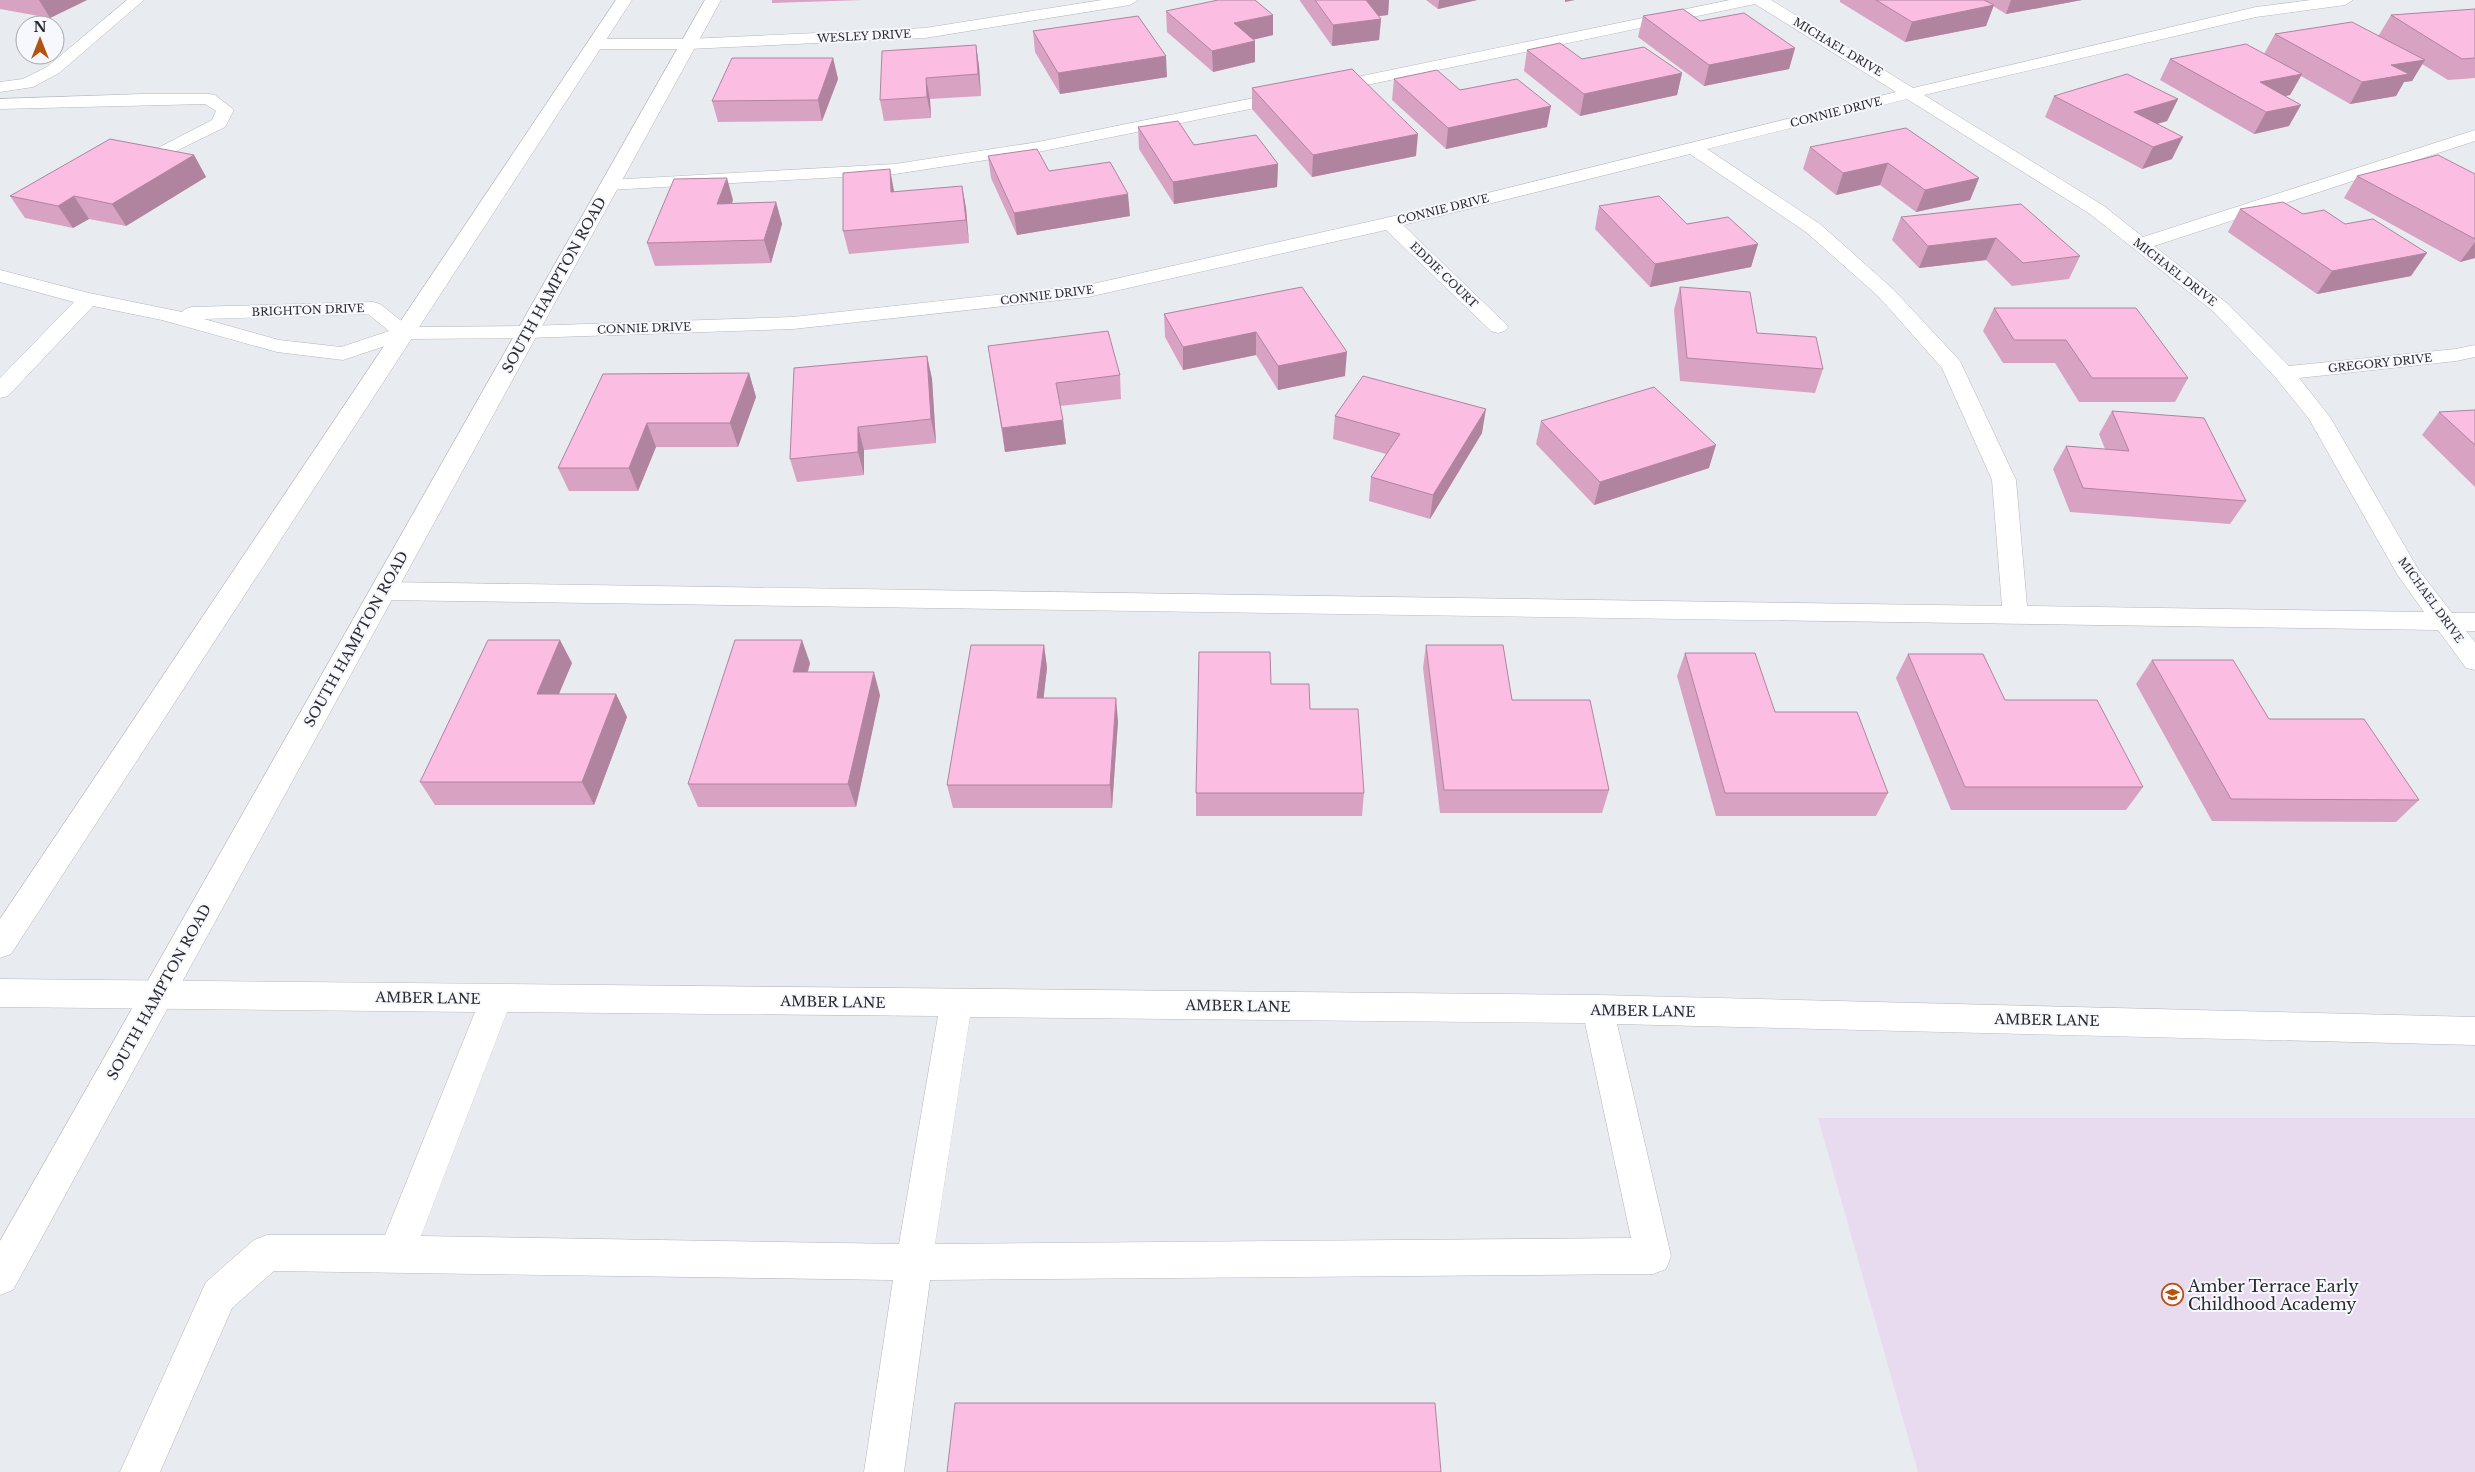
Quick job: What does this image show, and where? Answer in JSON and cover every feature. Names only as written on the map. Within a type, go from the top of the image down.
[{"type":"street","points":[[4,90],[27,83],[53,70],[136,0]]},
{"type":"street","points":[[0,945],[624,0]]},
{"type":"street","name":"SOUTH HAMPTON ROAD","points":[[0,1277],[713,0]]},
{"type":"street","name":"WESLEY DRIVE","points":[[595,44],[688,44],[925,33],[1130,0]]},
{"type":"street","points":[[609,185],[895,170],[1038,147],[1752,0]]},
{"type":"street","name":"MICHAEL DRIVE","points":[[1760,0],[2097,210],[2222,308],[2284,373],[2319,417],[2409,574],[2475,661]]},
{"type":"street","name":"CONNIE DRIVE","points":[[404,333],[527,332],[793,322],[1088,291],[1390,223],[1912,93],[2256,12],[2345,0]]},
{"type":"street","points":[[0,104],[142,98],[210,100],[225,110],[219,123],[156,156]]},
{"type":"street","points":[[2140,244],[2475,135]]},
{"type":"street","points":[[1692,147],[1813,228],[1886,293],[1952,366],[2004,480],[2015,615]]},
{"type":"street","name":"EDDIE COURT","points":[[1390,223],[1498,327]]},
{"type":"street","name":"BRIGHTON DRIVE","points":[[0,276],[88,299],[165,314],[277,346],[343,354],[404,333]]},
{"type":"street","points":[[0,390],[88,299]]},
{"type":"street","name":"BRIGHTON DRIVE","points":[[165,314],[373,308],[404,333]]},
{"type":"street","name":"GREGORY DRIVE","points":[[2284,373],[2456,355],[2475,351]]},
{"type":"street","points":[[383,590],[2475,622]]},
{"type":"street","name":"AMBER LANE","points":[[0,993],[1598,1009],[2475,1031]]},
{"type":"street","points":[[396,1253],[496,999]]},
{"type":"street","points":[[884,1472],[914,1262],[956,1003]]},
{"type":"street","points":[[140,1472],[219,1295],[267,1253],[396,1253],[914,1262],[1653,1256],[1598,1009]]},
{"type":"shaded area","name":"Amber Terrace Early Childhood Academy","points":[[1818,1118],[2475,1118],[2475,1472],[1918,1472]]},
{"type":"building","points":[[1218,0],[1255,0],[1273,15],[1234,23],[1255,41],[1212,51],[1166,11]]},
{"type":"building","points":[[1315,0],[1366,0],[1381,19],[1333,25]]},
{"type":"building","points":[[1876,0],[1984,0],[1994,5],[1912,22]]},
{"type":"building","points":[[1683,9],[1700,21],[1744,13],[1795,48],[1709,65],[1643,16]]},
{"type":"building","points":[[2475,9],[2475,58],[2462,59],[2391,15]]},
{"type":"building","points":[[1138,16],[1166,56],[1058,73],[1033,31]]},
{"type":"building","points":[[2352,22],[2425,60],[2391,65],[2409,74],[2362,82],[2275,34]]},
{"type":"building","points":[[1560,43],[1582,59],[1644,47],[1682,73],[1584,94],[1527,50]]},
{"type":"building","points":[[2246,44],[2302,74],[2260,82],[2301,105],[2266,112],[2170,59]]},
{"type":"building","points":[[976,45],[978,74],[926,78],[927,97],[880,100],[882,51]]},
{"type":"building","points":[[732,58],[833,58],[818,100],[712,101]]},
{"type":"building","points":[[1352,69],[1418,134],[1313,155],[1252,88]]},
{"type":"building","points":[[1437,70],[1460,90],[1517,79],[1551,106],[1448,128],[1394,79]]},
{"type":"building","points":[[2127,74],[2178,99],[2134,112],[2183,137],[2153,147],[2054,96]]},
{"type":"building","points":[[1178,121],[1194,145],[1256,135],[1278,164],[1173,182],[1138,127]]},
{"type":"building","points":[[1906,128],[1979,178],[1925,190],[1888,163],[1843,173],[1810,147]]},
{"type":"building","points":[[110,139],[194,155],[112,204],[74,196],[58,206],[10,196]]},
{"type":"building","points":[[1037,149],[1049,171],[1110,162],[1128,194],[1014,213],[988,156]]},
{"type":"building","points":[[2438,155],[2475,174],[2475,239],[2357,176]]},
{"type":"building","points":[[890,169],[891,192],[962,186],[966,220],[843,231],[843,173]]},
{"type":"building","points":[[727,178],[717,204],[776,202],[764,240],[647,243],[674,179]]},
{"type":"building","points":[[1659,196],[1687,224],[1728,217],[1758,244],[1655,264],[1599,206]]},
{"type":"building","points":[[2283,202],[2303,214],[2324,210],[2345,224],[2373,219],[2427,253],[2332,271],[2240,209]]},
{"type":"building","points":[[2021,204],[2080,256],[2023,263],[1996,238],[1928,246],[1901,217]]},
{"type":"building","points":[[1302,287],[1347,352],[1278,366],[1256,332],[1183,347],[1164,314]]},
{"type":"building","points":[[1680,287],[1750,292],[1757,333],[1816,337],[1823,369],[1687,358]]},
{"type":"building","points":[[1994,308],[2136,308],[2188,378],[2092,378],[2066,340],[2014,340]]},
{"type":"building","points":[[1108,331],[1120,375],[1056,383],[1063,420],[1002,428],[988,346]]},
{"type":"building","points":[[927,356],[931,419],[858,427],[858,452],[790,459],[794,368]]},
{"type":"building","points":[[749,373],[730,423],[647,423],[629,468],[558,468],[603,374]]},
{"type":"building","points":[[1363,376],[1486,409],[1433,495],[1371,477],[1400,434],[1335,416]]},
{"type":"building","points":[[1654,387],[1716,445],[1600,482],[1541,421]]},
{"type":"building","points":[[2475,410],[2475,445],[2439,412]]},
{"type":"building","points":[[2112,411],[2204,418],[2246,501],[2083,488],[2066,446],[2129,451]]},
{"type":"building","points":[[488,640],[560,640],[537,694],[616,694],[582,782],[420,782]]},
{"type":"building","points":[[735,640],[802,640],[793,672],[874,672],[848,784],[688,784]]},
{"type":"building","points":[[971,645],[1044,645],[1037,698],[1116,698],[1110,785],[947,785]]},
{"type":"building","points":[[1426,645],[1503,645],[1512,700],[1590,700],[1609,790],[1444,790]]},
{"type":"building","points":[[1199,652],[1270,652],[1271,684],[1309,684],[1310,709],[1358,709],[1364,793],[1196,793]]},
{"type":"building","points":[[1685,653],[1755,653],[1775,712],[1857,712],[1888,793],[1725,793]]},
{"type":"building","points":[[1908,654],[1983,654],[2005,700],[2097,700],[2143,787],[1965,787]]},
{"type":"building","points":[[2152,660],[2233,660],[2269,719],[2364,719],[2419,800],[2231,799]]},
{"type":"building","points":[[955,1403],[1435,1403],[1441,1472],[947,1472]]},
{"type":"place","name":"Amber Terrace Early Childhood Academy","points":[[2172,1295]]}]
